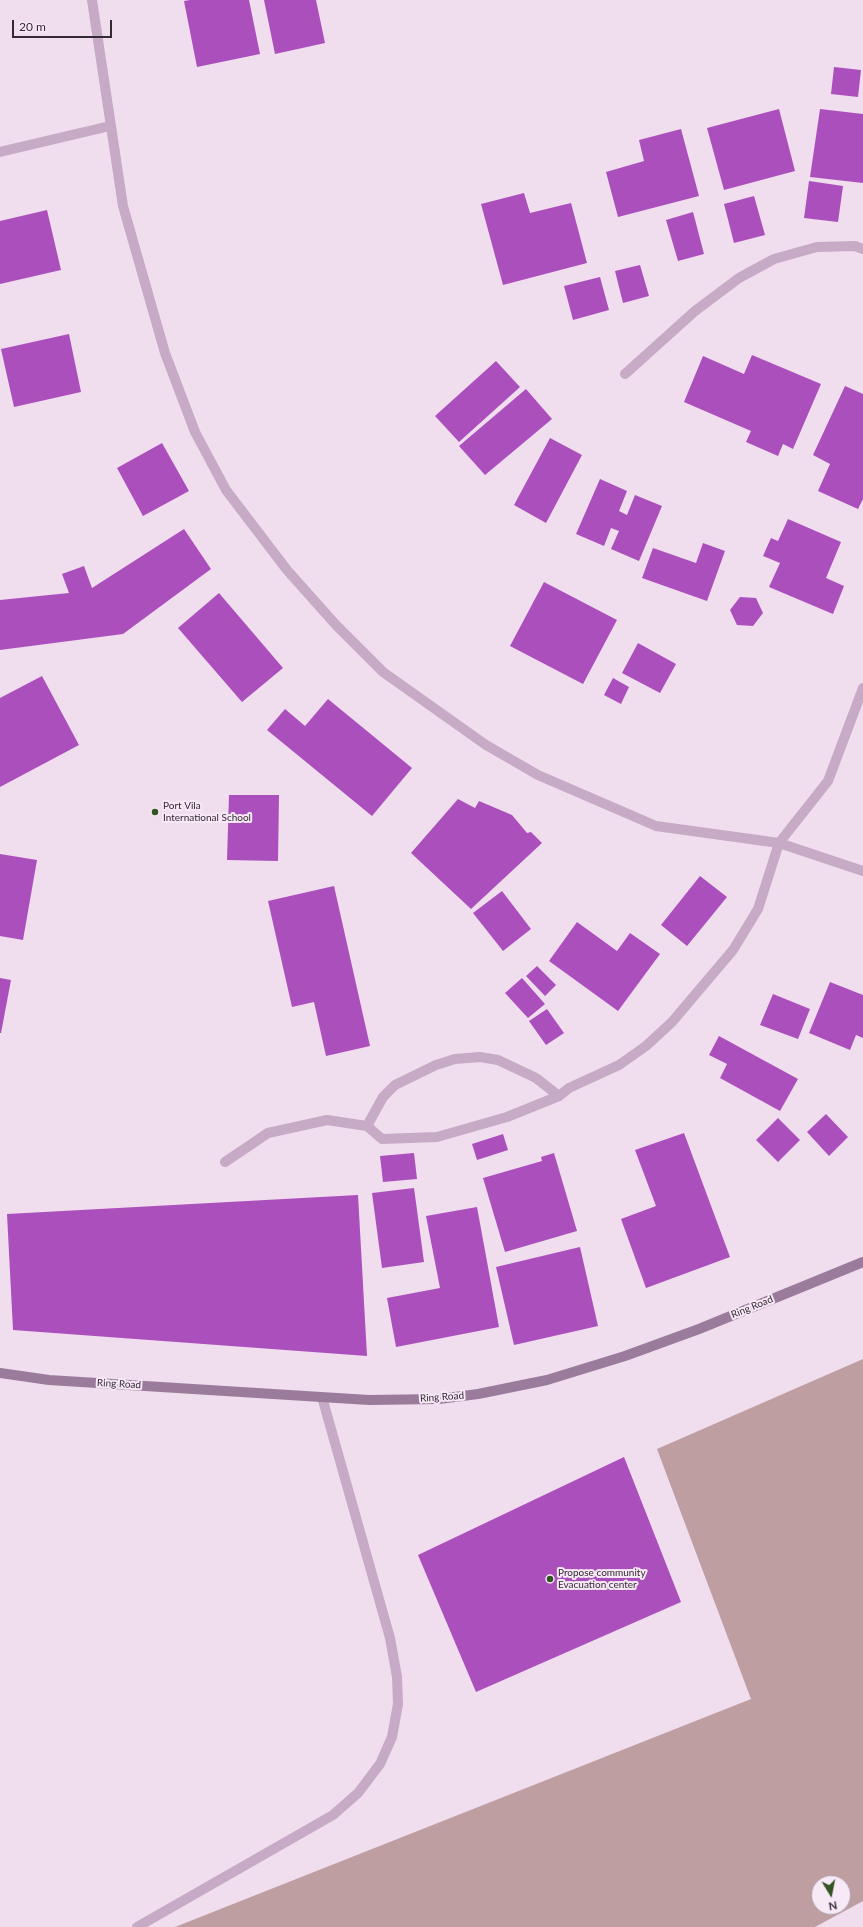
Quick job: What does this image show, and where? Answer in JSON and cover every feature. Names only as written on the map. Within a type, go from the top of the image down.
[{"type":"main road","name":"Ring Road","points":[[0,1373],[49,1380],[369,1400],[439,1399],[478,1394],[547,1380],[625,1356],[699,1329],[863,1262]]},
{"type":"street","points":[[92,0],[123,206],[165,353],[195,432],[226,490],[287,570],[336,624],[389,676],[486,745],[538,775],[656,826],[779,844],[863,871]]},
{"type":"street","points":[[0,152],[110,126]]},
{"type":"street","points":[[625,374],[695,311],[739,278],[774,259],[818,247],[855,246],[863,249]]},
{"type":"street","points":[[225,1162],[268,1134],[327,1120],[367,1126],[382,1139],[437,1137],[507,1117],[559,1096],[569,1088],[619,1065],[646,1046],[672,1022],[733,950],[758,909],[779,844],[828,782],[863,688]]},
{"type":"street","points":[[367,1126],[383,1097],[395,1085],[436,1065],[455,1059],[480,1057],[498,1060],[536,1078],[559,1096]]},
{"type":"street","points":[[137,1927],[333,1815],[358,1793],[380,1764],[392,1738],[398,1704],[397,1677],[390,1638],[322,1397]]},
{"type":"shaded area","points":[[863,1359],[863,1901],[851,1908],[851,1875],[811,1875],[811,1915],[837,1915],[815,1927],[175,1927],[751,1699],[657,1449]]},
{"type":"building","points":[[249,0],[260,54],[197,67],[184,1]]},
{"type":"building","points":[[264,0],[316,0],[325,43],[275,54]]},
{"type":"building","points":[[834,67],[861,70],[858,97],[831,94]]},
{"type":"building","points":[[779,109],[795,171],[724,190],[707,128]]},
{"type":"building","points":[[820,109],[863,114],[863,183],[810,177]]},
{"type":"building","points":[[681,129],[699,196],[618,217],[606,172],[644,161],[639,140]]},
{"type":"building","points":[[809,181],[843,186],[838,222],[804,218]]},
{"type":"building","points":[[524,193],[530,213],[571,203],[587,263],[503,285],[481,204]]},
{"type":"building","points":[[754,196],[765,235],[734,243],[724,204]]},
{"type":"building","points":[[47,210],[61,270],[0,284],[0,221]]},
{"type":"building","points":[[693,212],[704,254],[678,261],[666,220]]},
{"type":"building","points":[[640,265],[649,296],[623,303],[615,271]]},
{"type":"building","points":[[600,277],[609,310],[573,320],[564,286]]},
{"type":"building","points":[[69,334],[81,392],[14,407],[1,349]]},
{"type":"building","points":[[752,355],[821,384],[793,449],[783,444],[778,456],[746,442],[751,431],[684,402],[703,356],[744,374]]},
{"type":"building","points":[[496,361],[520,387],[459,442],[435,416]]},
{"type":"building","points":[[845,386],[863,394],[863,499],[858,509],[818,491],[830,464],[813,455]]},
{"type":"building","points":[[526,389],[552,419],[485,475],[459,446]]},
{"type":"building","points":[[550,438],[582,455],[546,523],[514,505]]},
{"type":"building","points":[[162,443],[189,491],[143,516],[117,468]]},
{"type":"building","points":[[600,479],[627,491],[619,511],[627,515],[635,495],[662,506],[639,561],[611,549],[619,531],[611,528],[604,546],[576,534]]},
{"type":"building","points":[[788,519],[841,542],[826,578],[844,586],[833,614],[769,587],[780,563],[763,556],[771,538],[778,541]]},
{"type":"building","points":[[184,529],[211,569],[123,634],[0,650],[0,600],[69,593],[62,574],[84,566],[92,588]]},
{"type":"building","points":[[703,543],[725,551],[707,601],[642,578],[653,548],[696,563]]},
{"type":"building","points":[[544,582],[617,620],[583,684],[510,646]]},
{"type":"building","points":[[219,593],[283,668],[242,702],[178,628]]},
{"type":"building","points":[[740,597],[756,598],[763,613],[753,626],[737,625],[730,610]]},
{"type":"building","points":[[638,643],[676,664],[660,693],[622,673]]},
{"type":"building","points":[[42,676],[79,745],[0,787],[0,698]]},
{"type":"building","points":[[613,678],[629,687],[621,704],[604,695]]},
{"type":"building","points":[[328,699],[412,768],[372,816],[267,730],[285,709],[305,726]]},
{"type":"building","points":[[229,795],[279,795],[278,861],[227,860]]},
{"type":"building","points":[[458,799],[475,808],[479,801],[512,815],[527,833],[531,832],[542,843],[471,909],[411,853]]},
{"type":"building","points":[[0,854],[37,860],[23,940],[0,936]]},
{"type":"building","points":[[700,876],[727,897],[687,946],[661,925]]},
{"type":"building","points":[[334,886],[370,1046],[326,1056],[314,1002],[292,1007],[268,901]]},
{"type":"building","points":[[502,891],[531,929],[503,951],[473,913]]},
{"type":"building","points":[[577,922],[617,951],[630,933],[660,954],[618,1011],[549,961]]},
{"type":"building","points":[[537,966],[556,985],[545,996],[526,976]]},
{"type":"building","points":[[0,978],[11,980],[1,1033],[0,1033]]},
{"type":"building","points":[[522,978],[545,1004],[528,1018],[505,993]]},
{"type":"building","points":[[830,982],[863,995],[863,1038],[856,1035],[850,1050],[809,1033]]},
{"type":"building","points":[[773,994],[810,1009],[798,1039],[760,1025]]},
{"type":"building","points":[[547,1009],[564,1033],[546,1045],[529,1021]]},
{"type":"building","points":[[719,1036],[798,1079],[780,1111],[720,1078],[727,1064],[709,1055]]},
{"type":"building","points":[[826,1114],[848,1137],[829,1156],[807,1132]]},
{"type":"building","points":[[778,1118],[800,1140],[778,1162],[756,1140]]},
{"type":"building","points":[[684,1133],[730,1257],[646,1288],[621,1219],[656,1206],[635,1150]]},
{"type":"building","points":[[503,1134],[508,1150],[477,1160],[472,1144]]},
{"type":"building","points":[[414,1153],[417,1179],[383,1182],[380,1156]]},
{"type":"building","points":[[554,1153],[577,1231],[505,1252],[483,1178],[542,1161],[541,1157]]},
{"type":"building","points":[[414,1188],[424,1262],[382,1268],[372,1193]]},
{"type":"building","points":[[358,1195],[367,1356],[13,1330],[7,1214]]},
{"type":"building","points":[[477,1207],[499,1327],[396,1347],[387,1298],[440,1288],[426,1216]]},
{"type":"building","points":[[580,1247],[598,1326],[514,1345],[496,1267]]},
{"type":"building","name":"Propose community Evacuation center","points":[[624,1457],[681,1602],[476,1692],[418,1555]]},
{"type":"place","name":"Port Vila International School","points":[[155,812]]},
{"type":"place","name":"Propose community Evacuation center","points":[[550,1579]]}]
